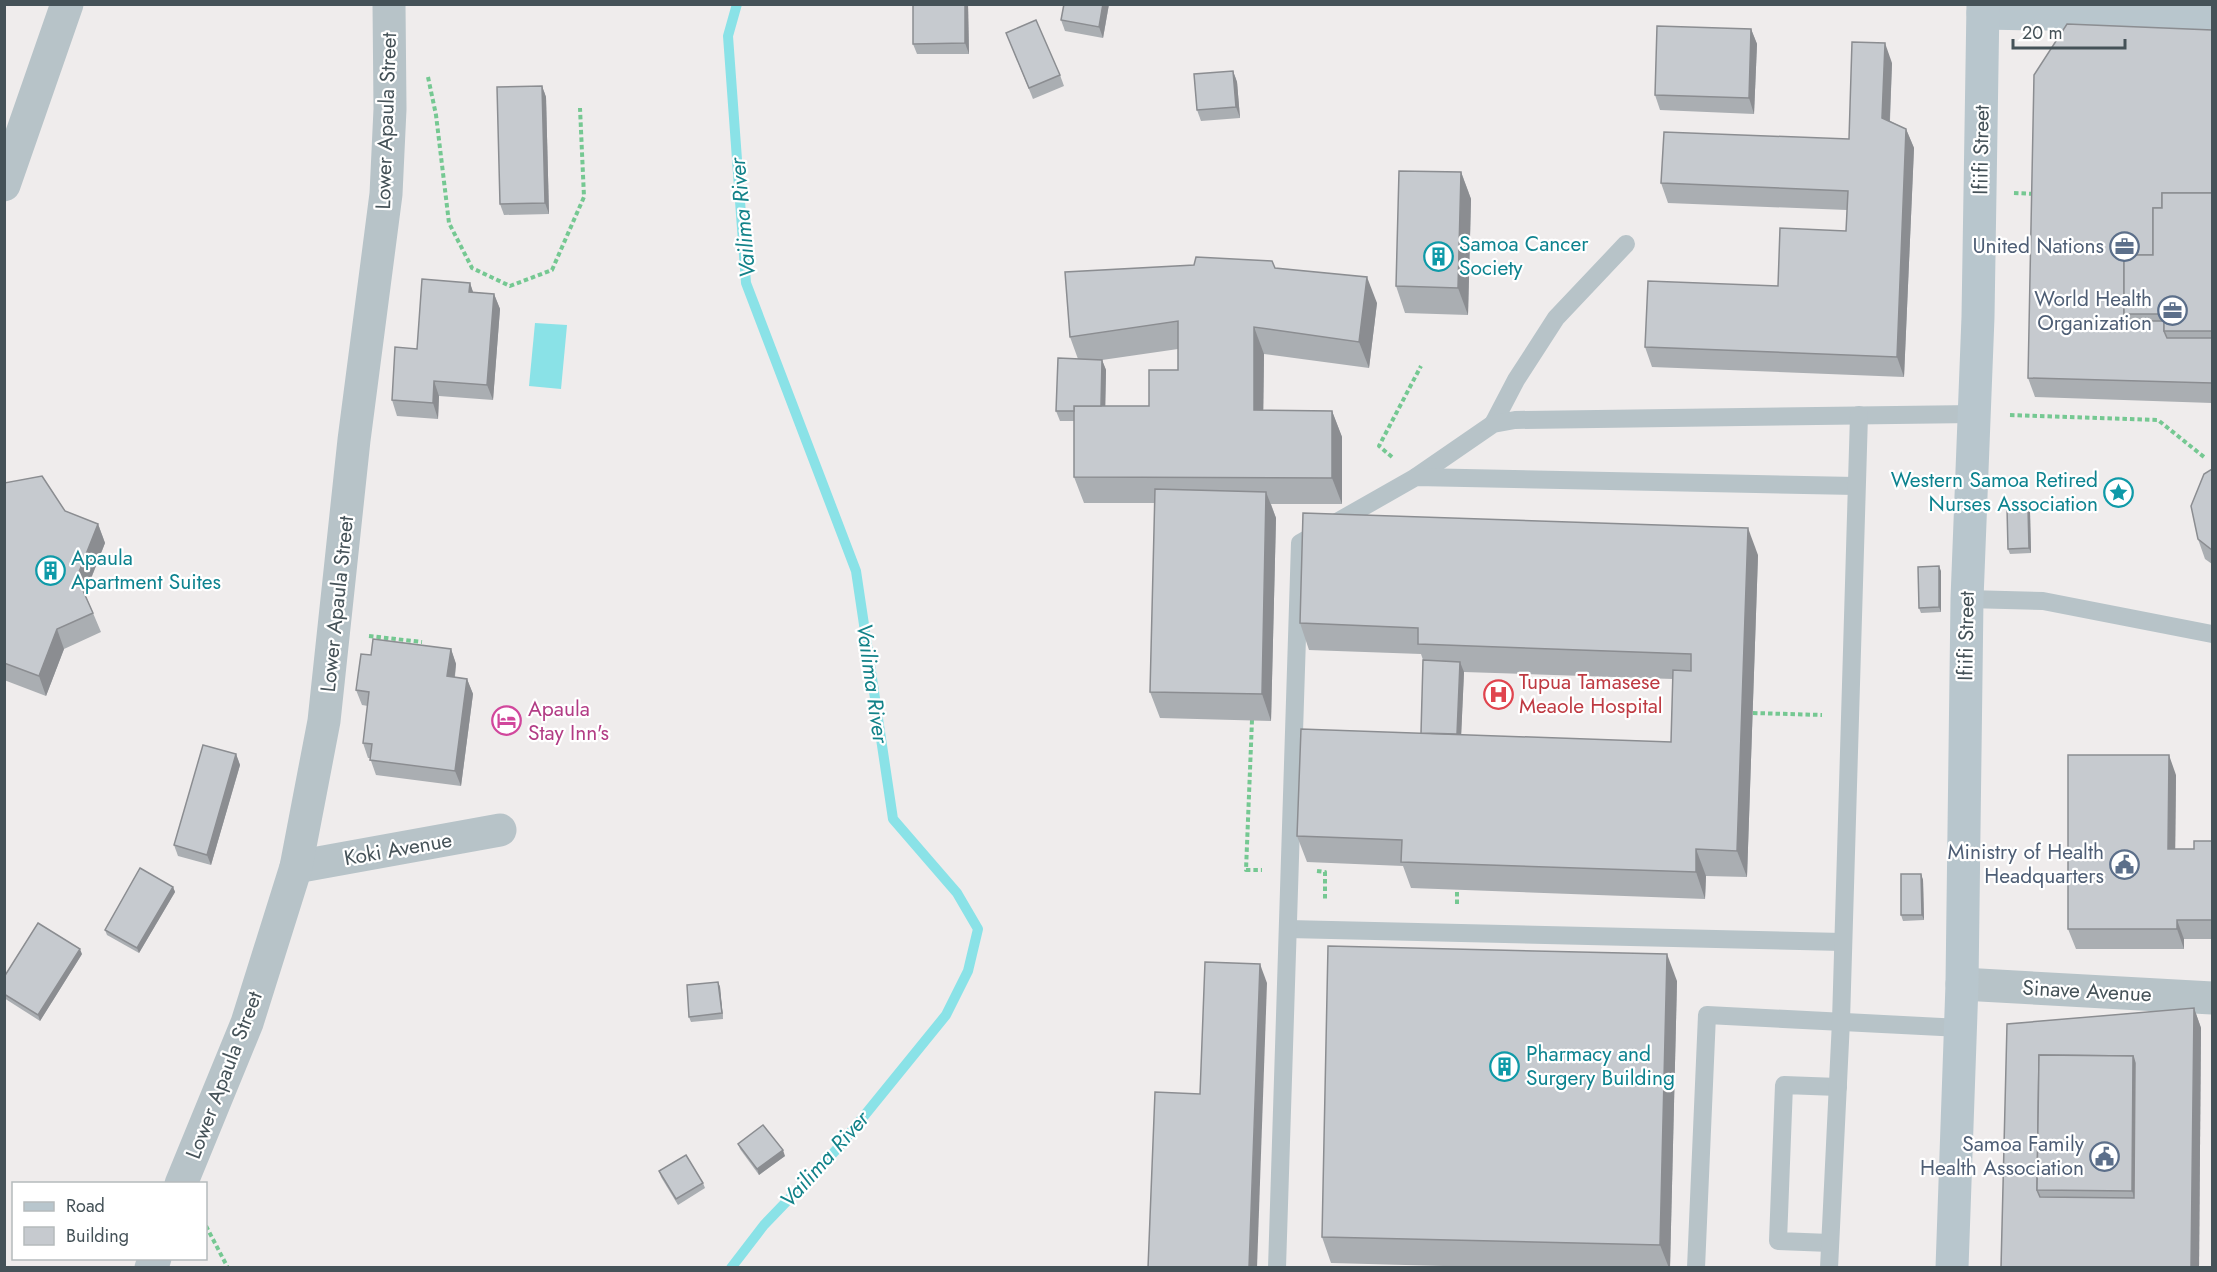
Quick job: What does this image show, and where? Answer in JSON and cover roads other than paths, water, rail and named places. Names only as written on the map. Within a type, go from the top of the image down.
[{"type":"main road","points":[[1983,9],[2212,17]]},
{"type":"main road","name":"Ifiifi Street","points":[[1952,1268],[1961,1028],[1967,599],[1978,317],[1983,9]]},
{"type":"street","points":[[4,185],[67,4]]},
{"type":"street","name":"Lower Apaula Street","points":[[183,1182],[247,1023],[296,867],[324,721],[354,440],[386,194],[390,109],[388,4]]},
{"type":"street","name":"Koki Avenue","points":[[296,867],[500,830]]},
{"type":"street","name":"Sinave Avenue","points":[[1962,984],[2212,998]]},
{"type":"lane","points":[[1493,424],[1516,380],[1556,318],[1626,244]]},
{"type":"lane","points":[[1277,1268],[1300,543],[1416,477],[1493,424],[1515,420],[1974,414]]},
{"type":"lane","points":[[1829,1268],[1841,1021],[1859,415]]},
{"type":"lane","points":[[1416,477],[1856,486]]},
{"type":"lane","points":[[1967,599],[2043,601],[2212,634]]},
{"type":"lane","points":[[1288,929],[1843,942]]},
{"type":"lane","points":[[1696,1268],[1707,1014],[1961,1028]]},
{"type":"lane","points":[[1830,1243],[1778,1241],[1784,1085],[1838,1087]]},
{"type":"water","points":[[535,323],[567,325],[561,389],[529,386]]},
{"type":"waterway","name":"Vailima River","points":[[731,1268],[764,1225],[838,1148],[946,1015],[968,971],[978,929],[957,893],[893,819],[856,571],[746,283],[728,36],[737,4]]},
{"type":"place","name":"United Nations","points":[[2125,246]]},
{"type":"place","name":"Samoa Cancer Society","points":[[1438,256]]},
{"type":"place","name":"World Health Organization","points":[[2173,311]]},
{"type":"place","name":"Western Samoa Retired Nurses Association","points":[[2119,492]]},
{"type":"place","name":"Apaula Apartment Suites","points":[[50,570]]},
{"type":"place","name":"Tupua Tamasese Meaole Hospital","points":[[1498,694]]},
{"type":"place","name":"Apaula Stay Inn's","points":[[507,721]]},
{"type":"place","name":"Ministry of Health Headquarters","points":[[2125,864]]},
{"type":"place","name":"Pharmacy and Surgery Building","points":[[1505,1066]]},
{"type":"place","name":"Samoa Family Health Association","points":[[2105,1156]]}]
